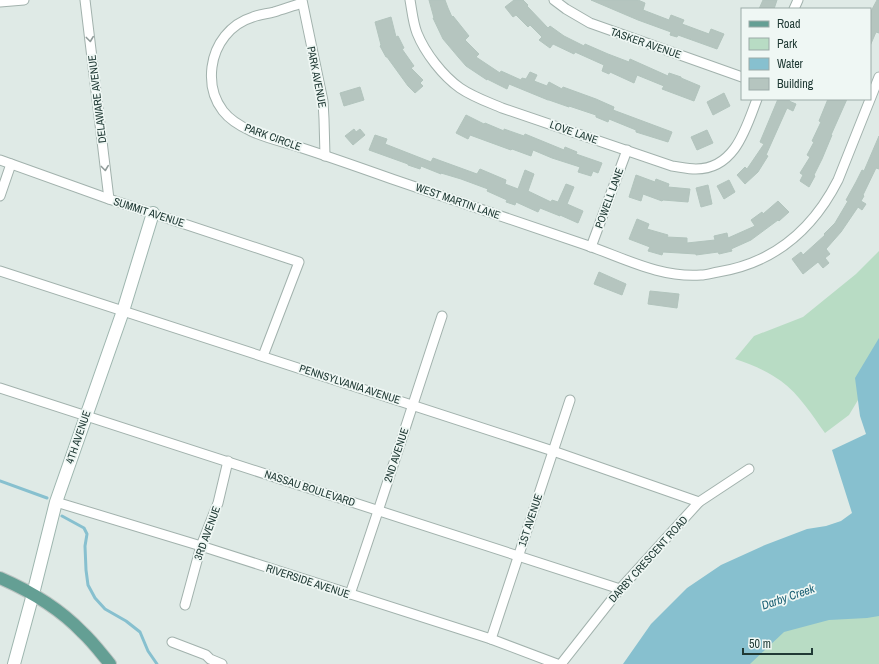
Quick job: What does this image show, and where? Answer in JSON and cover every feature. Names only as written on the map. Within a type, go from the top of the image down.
[{"type":"main road","points":[[0,578],[34,594],[59,611],[82,632],[110,664]]},
{"type":"street","points":[[0,2],[24,0]]},
{"type":"street","name":"DELAWARE AVENUE","points":[[85,0],[109,199]]},
{"type":"street","name":"LOVE LANE","points":[[410,0],[417,32],[421,42],[442,72],[461,89],[502,108],[672,166],[697,169],[711,166],[726,158],[738,145],[757,100]]},
{"type":"street","name":"TASKER AVENUE","points":[[554,0],[590,23],[741,77]]},
{"type":"street","name":"PARK CIRCLE","points":[[302,2],[253,16],[242,21],[226,34],[213,58],[212,85],[215,98],[222,110],[241,126],[252,132],[325,156]]},
{"type":"street","name":"PARK AVENUE","points":[[302,2],[323,101],[325,156]]},
{"type":"street","name":"WEST MARTIN LANE","points":[[871,97],[879,77]]},
{"type":"street","name":"WEST MARTIN LANE","points":[[325,156],[591,247],[656,271],[680,275],[702,275],[730,270],[756,262],[781,249],[804,229],[819,211],[838,180],[870,100]]},
{"type":"street","name":"POWELL LANE","points":[[591,247],[627,150]]},
{"type":"street","name":"SUMMIT AVENUE","points":[[0,160],[109,199],[299,262],[263,356]]},
{"type":"street","points":[[0,196],[11,164]]},
{"type":"street","name":"4TH AVENUE","points":[[14,664],[34,594],[56,502],[122,311],[153,213]]},
{"type":"street","name":"PENNSYLVANIA AVENUE","points":[[0,271],[412,404],[699,502]]},
{"type":"street","name":"2ND AVENUE","points":[[350,594],[442,316]]},
{"type":"street","name":"NASSAU BOULEVARD","points":[[0,388],[620,589]]},
{"type":"street","name":"1ST AVENUE","points":[[491,639],[570,400]]},
{"type":"street","name":"3RD AVENUE","points":[[185,605],[201,546],[218,503],[228,462]]},
{"type":"street","name":"DARBY CRESCENT ROAD","points":[[561,664],[620,589],[699,502],[749,469]]},
{"type":"street","name":"RIVERSIDE AVENUE","points":[[56,502],[201,546],[491,639],[557,664]]},
{"type":"street","points":[[172,642],[206,655],[210,659],[222,664]]},
{"type":"green space","points":[[879,251],[879,365],[849,415],[825,433],[805,405],[788,386],[765,371],[735,359],[754,336],[803,317],[856,274]]},
{"type":"green space","points":[[879,603],[879,664],[742,664],[793,617]]},
{"type":"water","name":"Darby Creek","points":[[879,338],[879,616],[829,620],[784,632],[750,664],[623,664],[651,624],[687,588],[721,565],[765,545],[807,529],[826,526],[841,521],[852,513],[832,450],[866,434],[860,416],[855,378]]},
{"type":"building","points":[[429,0],[445,0],[452,17],[453,16],[469,36],[465,40],[479,54],[476,57],[500,73],[501,71],[521,80],[522,78],[526,79],[530,72],[537,75],[534,81],[547,86],[549,82],[562,89],[563,87],[596,99],[614,107],[613,110],[672,132],[668,142],[636,132],[636,130],[609,119],[608,122],[596,117],[596,115],[548,100],[509,84],[507,89],[487,80],[466,66],[443,39],[433,18]]},
{"type":"building","points":[[514,0],[523,0],[548,28],[550,26],[564,36],[584,46],[585,44],[629,62],[630,59],[668,76],[669,73],[700,86],[694,101],[662,89],[664,86],[637,75],[634,83],[610,72],[609,74],[602,71],[604,65],[575,52],[574,54],[553,44],[550,48],[539,40],[542,37],[530,25],[528,27],[516,15],[513,17],[505,7]]},
{"type":"building","points":[[591,0],[638,0],[645,3],[643,10],[669,20],[671,15],[684,20],[682,24],[709,34],[711,29],[724,34],[717,49],[678,35],[677,37],[670,35],[671,32]]},
{"type":"building","points":[[763,0],[777,0],[774,8],[759,8]]},
{"type":"building","points":[[877,0],[879,0],[879,33],[876,32],[871,44],[871,11]]},
{"type":"building","points":[[391,17],[396,37],[398,36],[404,48],[402,49],[414,66],[411,68],[423,80],[420,83],[423,86],[415,93],[386,57],[380,46],[375,22]]},
{"type":"building","points":[[360,87],[364,100],[344,106],[340,93]]},
{"type":"building","points":[[724,93],[730,106],[713,115],[707,102]]},
{"type":"building","points":[[778,100],[790,100],[796,104],[793,111],[787,108],[766,155],[768,156],[758,172],[745,184],[737,175],[745,167],[747,169],[764,144],[760,142]]},
{"type":"building","points":[[828,100],[847,100],[809,187],[800,181],[803,175],[800,173],[810,157],[807,155],[814,142],[812,141],[821,122],[819,121]]},
{"type":"building","points":[[466,115],[484,124],[485,123],[504,131],[504,129],[524,136],[525,134],[564,150],[565,147],[577,152],[576,154],[602,163],[598,173],[593,171],[591,176],[578,172],[580,167],[533,150],[531,156],[470,135],[468,139],[456,133]]},
{"type":"building","points":[[354,129],[356,132],[360,129],[365,135],[353,145],[345,136]]},
{"type":"building","points":[[707,130],[713,143],[697,150],[691,137]]},
{"type":"building","points":[[375,135],[387,139],[385,144],[431,162],[433,158],[477,174],[480,169],[506,180],[505,184],[518,189],[525,170],[534,174],[528,191],[551,202],[552,200],[558,202],[566,184],[574,187],[567,204],[583,211],[578,223],[540,208],[538,212],[516,202],[515,205],[506,202],[507,200],[487,191],[488,189],[421,166],[420,169],[369,150]]},
{"type":"building","points":[[879,136],[879,169],[876,168],[863,195],[864,196],[861,201],[866,204],[862,210],[858,207],[841,232],[826,249],[830,254],[825,258],[829,263],[823,268],[818,262],[803,274],[792,259],[801,252],[803,255],[825,235],[824,234],[835,223],[848,201],[846,200],[862,170],[864,171]]},
{"type":"building","points":[[636,175],[655,182],[656,179],[669,184],[668,187],[690,189],[688,202],[662,201],[643,194],[641,201],[629,197]]},
{"type":"building","points":[[729,180],[735,192],[724,199],[717,186]]},
{"type":"building","points":[[708,185],[712,204],[701,207],[696,188]]},
{"type":"building","points":[[778,201],[789,212],[779,221],[778,220],[751,240],[731,249],[732,251],[719,254],[718,252],[696,255],[663,252],[662,255],[648,251],[650,247],[629,239],[637,219],[649,224],[647,229],[668,235],[667,237],[687,238],[687,243],[715,240],[714,236],[727,233],[728,238],[755,226],[751,220],[762,212],[763,214]]},
{"type":"building","points":[[599,272],[626,284],[622,295],[594,284]]},
{"type":"building","points":[[650,291],[679,294],[677,308],[648,304]]},
{"type":"waterway","points":[[0,481],[47,498]]},
{"type":"waterway","points":[[62,516],[84,528],[87,534],[85,546],[86,570],[88,585],[95,598],[105,609],[126,621],[140,632],[148,651],[157,664]]}]
